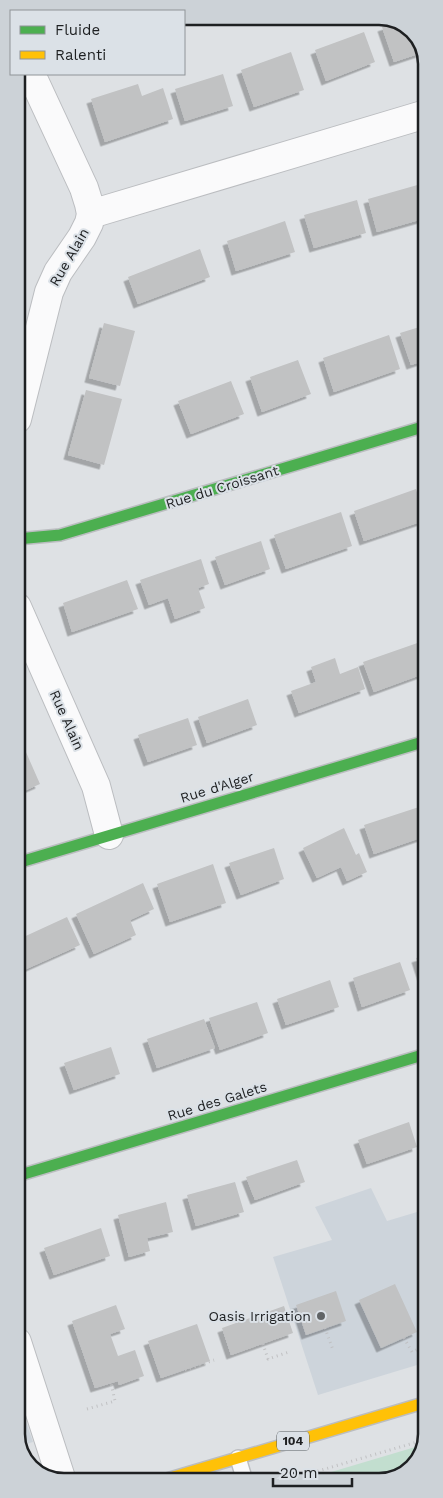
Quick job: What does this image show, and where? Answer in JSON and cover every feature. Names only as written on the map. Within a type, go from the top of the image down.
[{"type":"street","name":"Rue Alain","points":[[25,387],[49,292],[58,272],[82,237],[89,223],[90,214],[84,188],[31,75]]},
{"type":"street","points":[[90,214],[418,116]]},
{"type":"street","name":"Rue du Croissant","points":[[25,539],[60,535],[418,428]]},
{"type":"street","name":"Rue Alain","points":[[25,625],[96,786],[110,835]]},
{"type":"street","name":"Rue d'Alger","points":[[25,861],[418,743]]},
{"type":"street","name":"Rue des Galets","points":[[25,1174],[418,1056]]},
{"type":"street","points":[[25,1367],[59,1473]]},
{"type":"street","name":"104","points":[[187,1473],[418,1405]]},
{"type":"lane","points":[[238,1458],[243,1473]]},
{"type":"path","points":[[325,1328],[333,1350]]},
{"type":"path","points":[[404,1338],[412,1352],[418,1349]]},
{"type":"path","points":[[263,1344],[268,1359],[289,1352]]},
{"type":"path","points":[[185,1370],[214,1360]]},
{"type":"path","points":[[87,1409],[115,1401],[110,1383]]},
{"type":"path","points":[[311,1473],[417,1442]]},
{"type":"shaded area","points":[[371,1188],[387,1221],[418,1212],[418,1365],[318,1395],[273,1257],[332,1240],[315,1207]]},
{"type":"shaded area","points":[[25,1418],[33,1442],[27,1444]]},
{"type":"green space","points":[[416,1447],[408,1460],[394,1470],[379,1473],[328,1473]]},
{"type":"building","points":[[389,26],[405,35],[413,45],[416,54],[394,62],[382,27]]},
{"type":"building","points":[[364,32],[375,62],[326,81],[315,50]]},
{"type":"building","points":[[291,52],[304,90],[254,107],[241,70]]},
{"type":"building","points":[[223,74],[233,106],[185,121],[175,89]]},
{"type":"building","points":[[138,84],[142,96],[163,88],[173,119],[105,142],[91,99]]},
{"type":"building","points":[[418,185],[418,220],[377,232],[368,199]]},
{"type":"building","points":[[357,200],[366,233],[314,248],[304,215]]},
{"type":"building","points":[[285,221],[295,252],[236,271],[227,241]]},
{"type":"building","points":[[200,249],[210,277],[138,304],[128,277]]},
{"type":"building","points":[[104,323],[135,331],[120,386],[89,378]]},
{"type":"building","points":[[418,327],[418,363],[411,365],[400,333]]},
{"type":"building","points":[[389,335],[400,369],[334,392],[323,358]]},
{"type":"building","points":[[298,360],[311,394],[262,412],[250,377]]},
{"type":"building","points":[[231,381],[244,414],[191,434],[178,401]]},
{"type":"building","points":[[86,390],[122,399],[104,465],[68,455]]},
{"type":"building","points":[[416,489],[418,495],[418,523],[364,541],[354,511]]},
{"type":"building","points":[[341,512],[352,546],[286,569],[274,535]]},
{"type":"building","points":[[261,541],[270,569],[225,585],[215,557]]},
{"type":"building","points":[[201,559],[209,584],[198,588],[205,608],[175,619],[168,598],[149,605],[140,580]]},
{"type":"building","points":[[127,580],[138,609],[72,632],[63,603]]},
{"type":"building","points":[[418,643],[418,676],[374,692],[363,662]]},
{"type":"building","points":[[335,658],[340,674],[358,667],[365,689],[299,713],[291,691],[316,682],[311,667]]},
{"type":"building","points":[[248,699],[257,725],[207,743],[198,717]]},
{"type":"building","points":[[188,718],[197,745],[148,762],[138,735]]},
{"type":"building","points":[[25,750],[40,784],[25,791]]},
{"type":"building","points":[[418,807],[418,839],[374,854],[364,825]]},
{"type":"building","points":[[344,828],[356,855],[359,853],[367,872],[347,881],[341,867],[317,878],[303,848]]},
{"type":"building","points":[[274,848],[284,879],[241,895],[229,863]]},
{"type":"building","points":[[213,864],[226,903],[170,922],[157,884]]},
{"type":"building","points":[[143,883],[154,909],[130,920],[136,935],[94,954],[76,914]]},
{"type":"building","points":[[67,917],[80,945],[25,970],[25,936]]},
{"type":"building","points":[[400,962],[410,990],[362,1007],[353,978]]},
{"type":"building","points":[[330,980],[339,1007],[286,1025],[277,999]]},
{"type":"building","points":[[257,1002],[268,1033],[220,1050],[209,1018]]},
{"type":"building","points":[[204,1019],[215,1048],[157,1068],[147,1039]]},
{"type":"building","points":[[111,1047],[120,1074],[74,1090],[64,1063]]},
{"type":"building","points":[[409,1122],[417,1147],[367,1164],[358,1140]]},
{"type":"building","points":[[297,1160],[305,1182],[255,1200],[246,1177]]},
{"type":"building","points":[[235,1182],[244,1212],[196,1226],[187,1195]]},
{"type":"building","points":[[166,1202],[173,1232],[147,1238],[150,1251],[129,1257],[118,1215]]},
{"type":"building","points":[[101,1228],[110,1256],[54,1275],[44,1248]]},
{"type":"building","points":[[395,1284],[417,1332],[381,1348],[359,1300]]},
{"type":"building","points":[[336,1291],[346,1321],[306,1335],[296,1305]]},
{"type":"building","points":[[116,1305],[125,1329],[110,1334],[118,1356],[135,1350],[144,1376],[119,1385],[118,1381],[95,1388],[72,1321]]},
{"type":"building","points":[[284,1306],[293,1333],[231,1355],[222,1328]]},
{"type":"building","points":[[197,1324],[210,1361],[161,1378],[148,1341]]},
{"type":"traffic: fast","points":[[25,538],[60,535],[418,428]]},
{"type":"traffic: fast","points":[[25,861],[418,743]]},
{"type":"traffic: fast","points":[[25,1174],[418,1056]]},
{"type":"traffic: slow","points":[[187,1473],[418,1405]]},
{"type":"place","name":"Oasis Irrigation","points":[[321,1316]]}]
